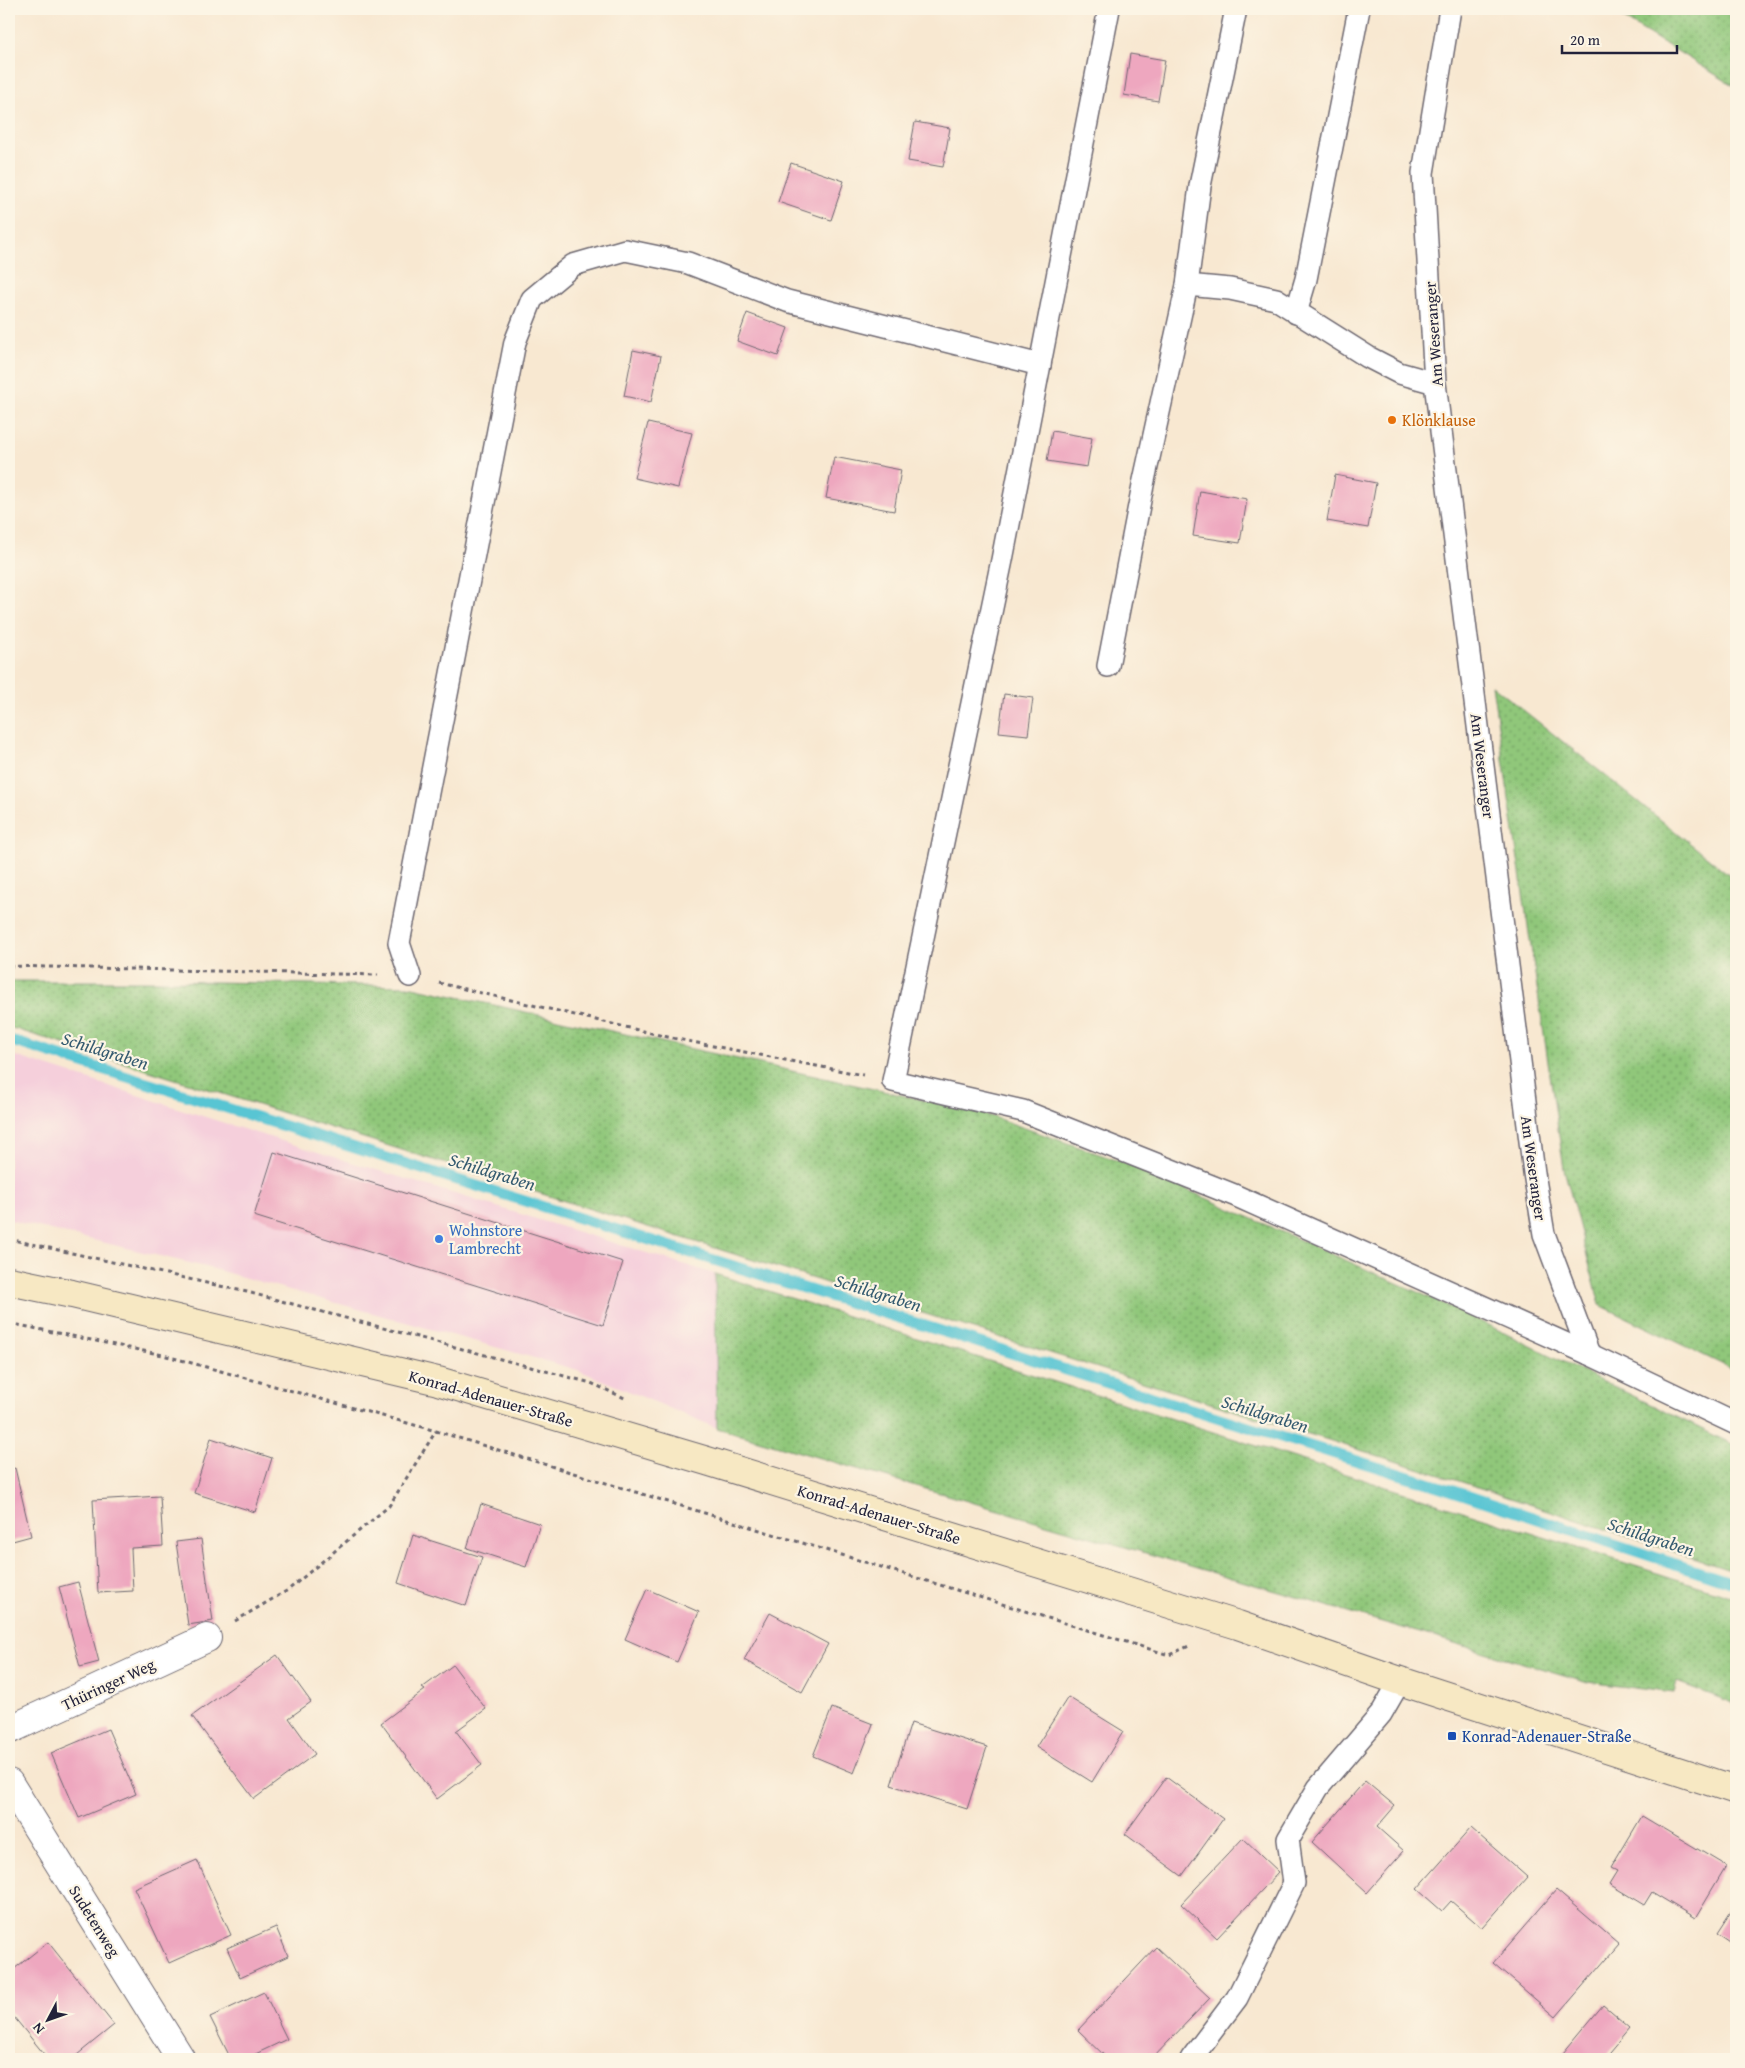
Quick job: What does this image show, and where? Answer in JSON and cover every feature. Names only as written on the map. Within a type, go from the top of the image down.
[{"type":"main road","name":"Konrad-Adenauer-Straße","points":[[9,1281],[72,1294],[438,1381],[707,1461],[1238,1625],[1400,1681],[1736,1790]]},
{"type":"street","name":"Thüringer Weg","points":[[9,1730],[206,1638]]},
{"type":"street","name":"Sudetenweg","points":[[9,1783],[181,2059]]},
{"type":"lane","points":[[1109,9],[1002,560],[893,1080],[1024,1111],[1234,1195],[1589,1354],[1736,1424]]},
{"type":"lane","points":[[1108,666],[1187,285],[1200,186],[1236,9]]},
{"type":"lane","points":[[1296,313],[1306,279],[1359,9]]},
{"type":"lane","name":"Am Weseranger","points":[[1450,9],[1423,173],[1435,383],[1535,1181],[1544,1234],[1589,1354]]},
{"type":"lane","points":[[410,976],[399,943],[515,342],[532,299],[573,265],[625,250],[688,263],[787,301],[1040,365]]},
{"type":"lane","points":[[1187,285],[1230,288],[1276,299],[1296,313],[1399,373],[1435,383]]},
{"type":"lane","points":[[1191,2059],[1236,1998],[1294,1883],[1288,1839],[1318,1788],[1381,1714],[1400,1681]]},
{"type":"path","points":[[9,966],[410,976],[672,1038],[893,1080]]},
{"type":"path","points":[[9,1323],[164,1354],[436,1431],[1169,1655],[1238,1625]]},
{"type":"path","points":[[206,1638],[288,1590],[389,1506],[436,1431]]},
{"type":"shaded area","points":[[9,1054],[243,1129],[715,1274],[717,1428],[578,1370],[210,1268],[9,1220]]},
{"type":"green space","points":[[1608,9],[1736,9],[1736,87]]},
{"type":"green space","points":[[1492,685],[1736,880],[1736,1371],[1600,1305],[1564,1169]]},
{"type":"green space","points":[[9,981],[167,981],[408,986],[982,1113],[1136,1167],[1451,1307],[1736,1446],[1736,1572],[1459,1481],[9,1027]]},
{"type":"green space","points":[[715,1274],[1736,1598],[1736,1704],[1677,1682],[1674,1693],[1588,1682],[717,1428]]},
{"type":"building","points":[[1130,54],[1165,60],[1158,101],[1124,95]]},
{"type":"building","points":[[915,122],[950,128],[943,167],[908,161]]},
{"type":"building","points":[[791,163],[844,181],[831,220],[778,202]]},
{"type":"building","points":[[747,313],[788,328],[778,356],[737,341]]},
{"type":"building","points":[[633,350],[661,356],[651,402],[624,396]]},
{"type":"building","points":[[648,423],[692,433],[678,488],[634,478]]},
{"type":"building","points":[[1052,431],[1092,438],[1087,467],[1047,461]]},
{"type":"building","points":[[834,457],[901,470],[894,511],[826,498]]},
{"type":"building","points":[[1335,475],[1376,483],[1368,528],[1327,521]]},
{"type":"building","points":[[1200,491],[1247,499],[1240,543],[1193,536]]},
{"type":"building","points":[[1004,694],[1033,698],[1028,735],[999,732]]},
{"type":"building","points":[[274,1152],[623,1262],[603,1325],[254,1216]]},
{"type":"building","points":[[211,1438],[272,1458],[255,1512],[194,1493]]},
{"type":"building","points":[[15,1468],[31,1536],[9,1542],[9,1470]]},
{"type":"building","points":[[160,1496],[163,1546],[131,1548],[133,1591],[98,1593],[93,1500]]},
{"type":"building","points":[[481,1504],[540,1524],[526,1567],[467,1548]]},
{"type":"building","points":[[413,1535],[482,1557],[466,1606],[398,1583]]},
{"type":"building","points":[[201,1539],[213,1621],[188,1625],[176,1542]]},
{"type":"building","points":[[78,1582],[99,1662],[80,1667],[59,1587]]},
{"type":"building","points":[[647,1589],[699,1612],[677,1662],[625,1639]]},
{"type":"building","points":[[770,1613],[828,1644],[802,1692],[744,1660]]},
{"type":"building","points":[[277,1655],[311,1702],[289,1718],[315,1754],[254,1799],[192,1716]]},
{"type":"building","points":[[453,1665],[486,1709],[456,1731],[482,1765],[437,1799],[381,1723],[425,1690],[422,1688]]},
{"type":"building","points":[[1068,1697],[1123,1731],[1092,1782],[1036,1747]]},
{"type":"building","points":[[832,1708],[873,1724],[854,1773],[813,1756]]},
{"type":"building","points":[[911,1723],[987,1747],[967,1809],[891,1785]]},
{"type":"building","points":[[108,1729],[136,1794],[79,1818],[51,1753]]},
{"type":"building","points":[[1166,1777],[1223,1819],[1182,1876],[1125,1834]]},
{"type":"building","points":[[1365,1781],[1395,1806],[1377,1827],[1404,1851],[1367,1893],[1312,1842]]},
{"type":"building","points":[[1642,1816],[1726,1866],[1695,1918],[1652,1892],[1644,1905],[1609,1884],[1617,1871],[1611,1868]]},
{"type":"building","points":[[1471,1828],[1527,1877],[1482,1928],[1451,1901],[1442,1911],[1417,1889]]},
{"type":"building","points":[[1243,1838],[1279,1872],[1217,1938],[1181,1904]]},
{"type":"building","points":[[197,1860],[231,1935],[169,1963],[134,1888]]},
{"type":"building","points":[[1556,1890],[1619,1944],[1556,2017],[1493,1963]]},
{"type":"building","points":[[1736,1904],[1736,1946],[1717,1933]]},
{"type":"building","points":[[276,1927],[288,1956],[240,1978],[227,1948]]},
{"type":"building","points":[[48,1942],[114,2025],[72,2059],[48,2059],[9,2011],[9,1973]]},
{"type":"building","points":[[1156,1947],[1210,1998],[1152,2059],[1108,2059],[1078,2030]]},
{"type":"building","points":[[264,1992],[287,2039],[245,2059],[231,2059],[210,2017]]},
{"type":"building","points":[[1603,2005],[1630,2028],[1604,2059],[1558,2059]]},
{"type":"waterway","name":"Schildgraben","points":[[9,1040],[1444,1488],[1736,1584]]},
{"type":"place","name":"Klönklause","points":[[1392,420]]},
{"type":"place","name":"Wohnstore Lambrecht","points":[[439,1239]]},
{"type":"place","name":"Konrad-Adenauer-Straße","points":[[1452,1736]]}]
